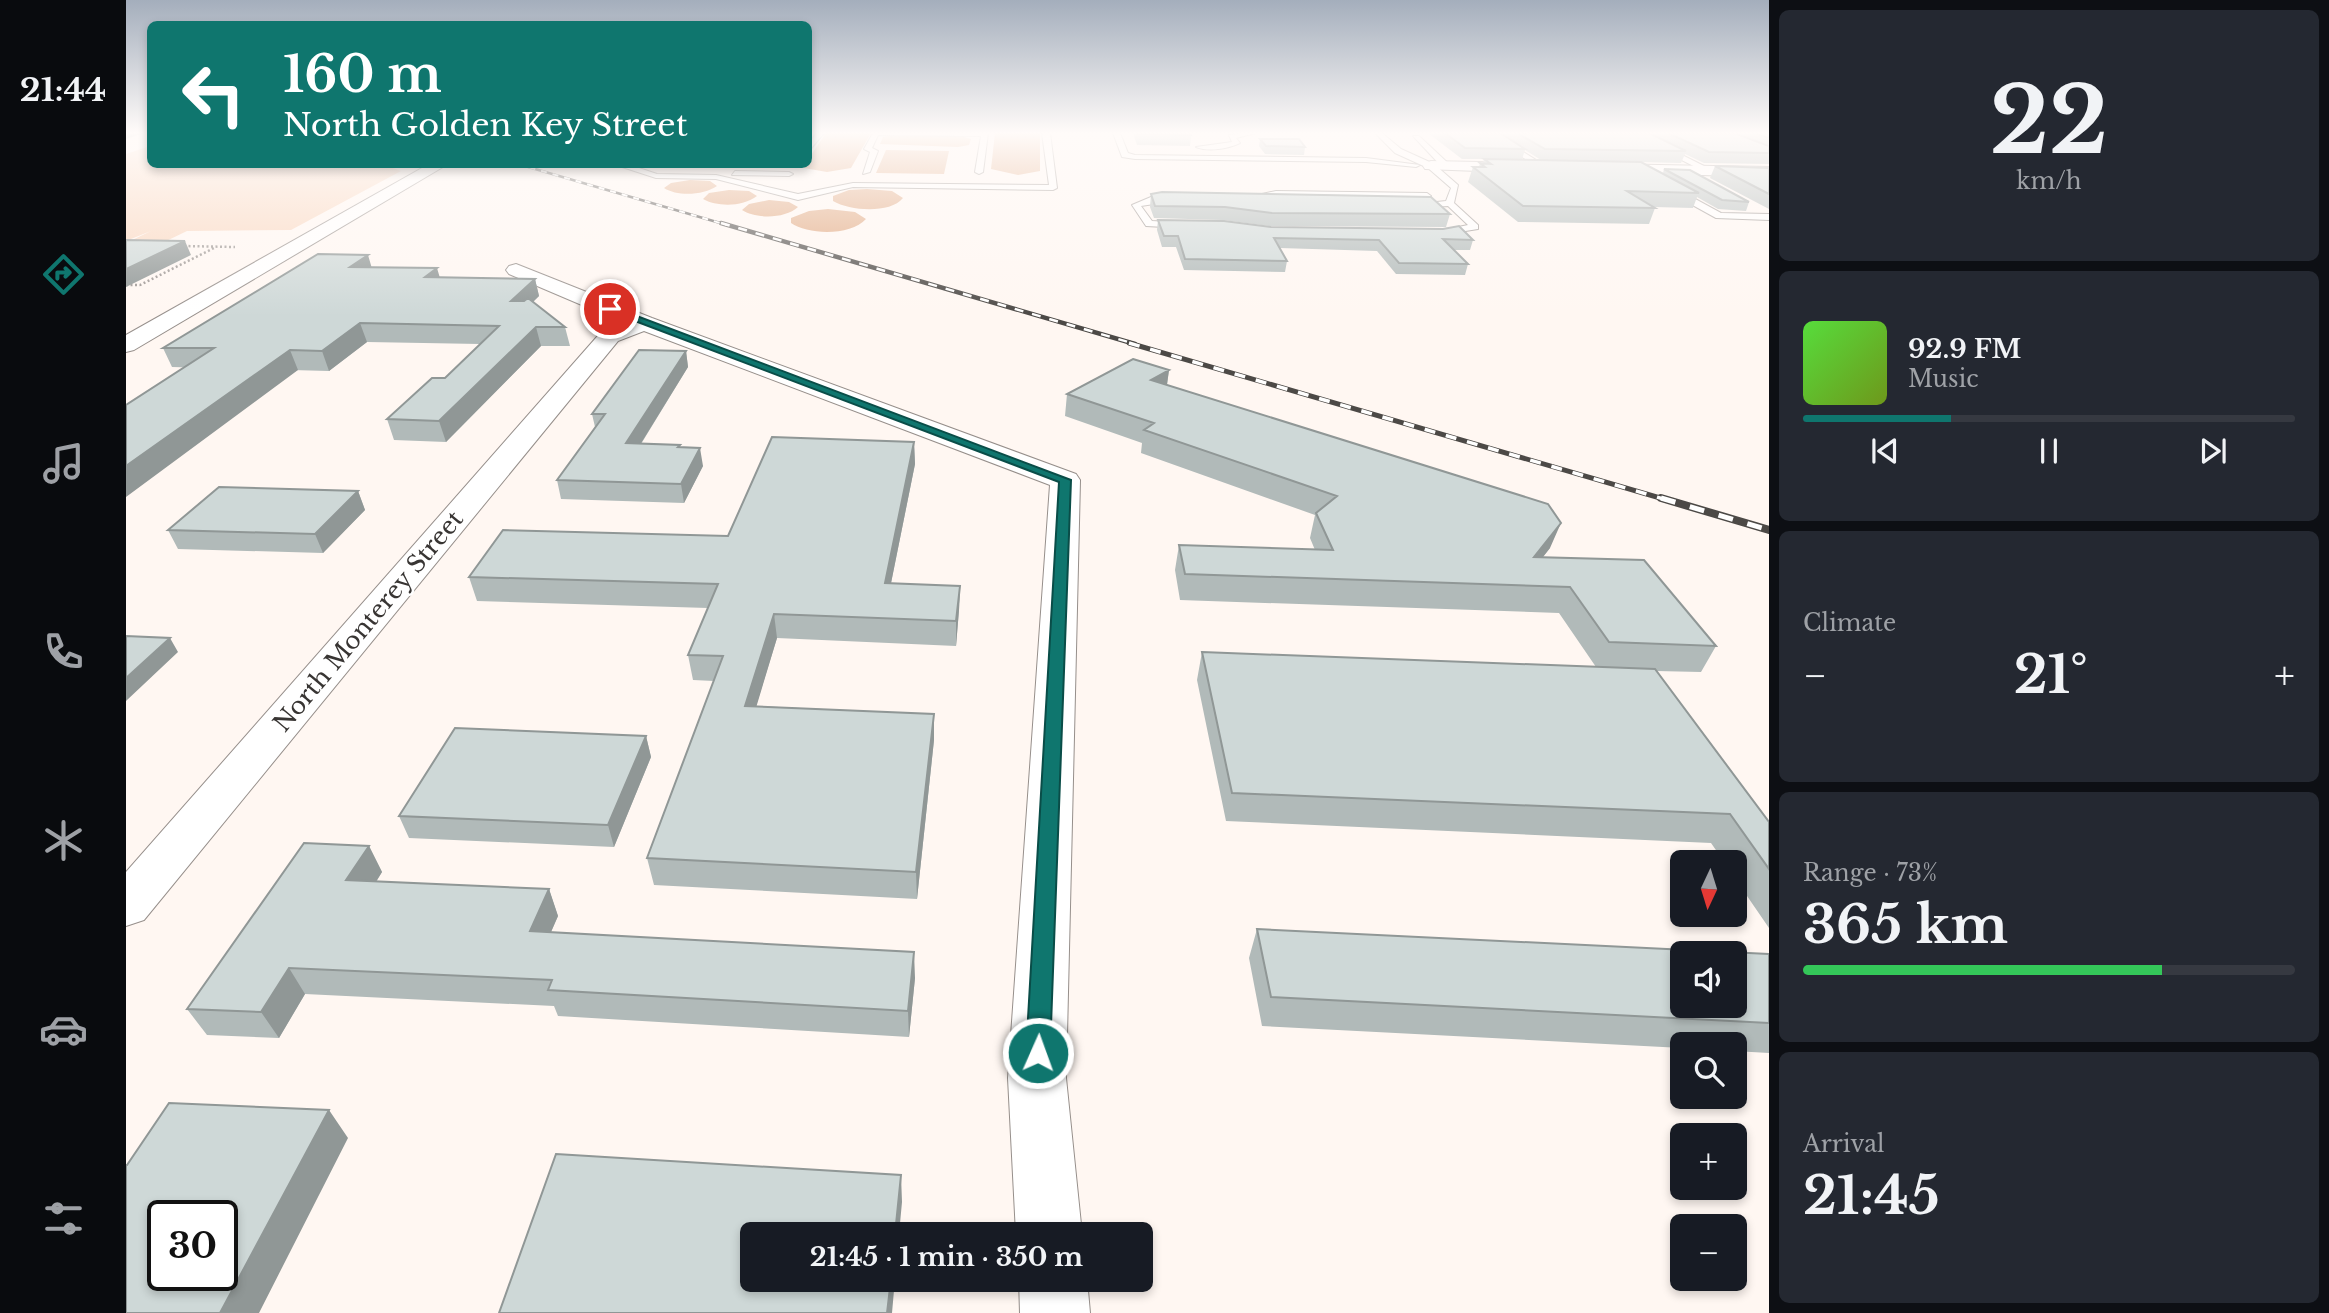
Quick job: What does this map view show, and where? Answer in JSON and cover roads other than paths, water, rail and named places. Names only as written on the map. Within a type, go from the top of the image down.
[{"type":"street","points":[[126,345],[388,194]]},
{"type":"street","points":[[516,270],[621,322],[1065,480],[1037,1078],[1048,1222]]},
{"type":"street","name":"North Monterey Street","points":[[126,906],[621,322]]},
{"type":"street","points":[[1054,1292],[1055,1313]]},
{"type":"lane","points":[[787,194],[798,197],[810,194]]},
{"type":"lane","points":[[1451,200],[1453,194]]},
{"type":"lane","points":[[1679,194],[1719,216],[1769,216]]},
{"type":"lane","points":[[1245,196],[1298,202],[1422,205],[1451,200]]},
{"type":"lane","points":[[1186,197],[1151,200],[1136,205],[1149,224],[1199,225]]},
{"type":"lane","points":[[1427,234],[1475,227],[1451,200]]},
{"type":"lane","points":[[1745,203],[1769,216]]},
{"type":"railway","points":[[622,194],[727,225]]},
{"type":"railway","points":[[721,223],[1135,344]]},
{"type":"railway","points":[[1129,343],[1667,500]]},
{"type":"railway","points":[[1661,498],[1769,530]]}]
